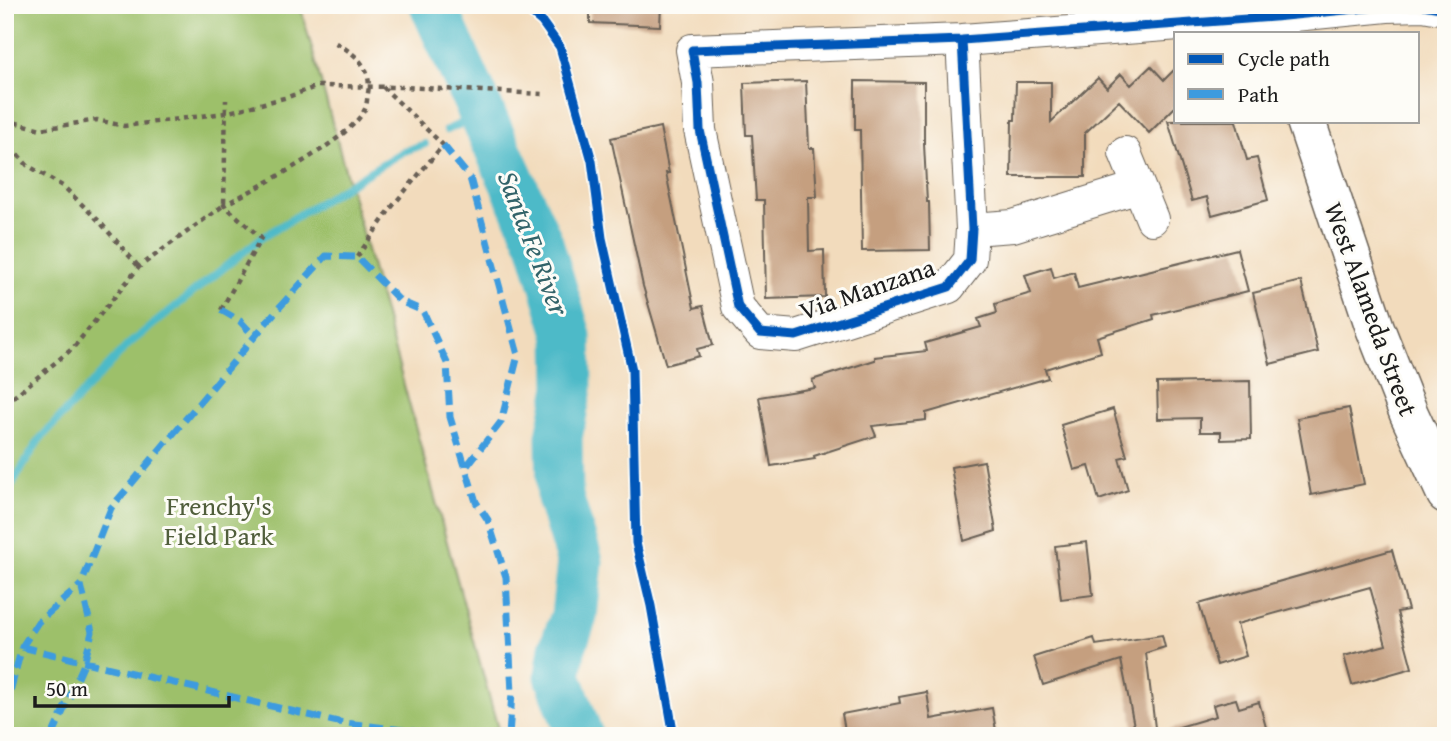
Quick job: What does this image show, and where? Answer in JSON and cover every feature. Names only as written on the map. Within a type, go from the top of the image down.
[{"type":"street","points":[[962,40],[1274,18],[1387,6],[1423,5],[1446,9]]},
{"type":"street","name":"Via Manzana","points":[[962,40],[972,229],[970,260],[948,287],[796,336],[760,333],[738,307],[700,130],[698,83],[692,50],[962,40]]},
{"type":"street","name":"West Alameda Street","points":[[1306,122],[1375,328],[1409,414],[1446,494]]},
{"type":"street","points":[[1125,153],[1152,219]]},
{"type":"street","points":[[972,229],[1013,226],[1139,187]]},
{"type":"path","points":[[5,404],[73,348],[139,267],[224,205],[289,170],[346,131],[365,109],[369,86],[366,69],[352,52],[332,41]]},
{"type":"path","points":[[8,121],[41,129],[97,120],[124,126],[225,113],[288,97],[318,86],[543,94]]},
{"type":"path","points":[[357,257],[391,208],[443,145],[383,87]]},
{"type":"path","points":[[5,88],[9,98],[11,147],[27,165],[64,187],[99,221],[139,267]]},
{"type":"path","points":[[221,310],[261,238],[224,205],[226,100]]},
{"type":"green space","name":"Frenchy's Field Park","points":[[5,5],[300,5],[500,736],[5,736]]},
{"type":"building","points":[[590,5],[661,5],[660,26],[590,23]]},
{"type":"building","points":[[1151,66],[1164,80],[1174,70],[1174,108],[1149,133],[1119,101],[1085,133],[1085,177],[1011,177],[1016,82],[1051,82],[1051,122],[1098,78],[1107,88],[1121,74],[1131,85]]},
{"type":"building","points":[[806,81],[809,148],[814,148],[817,197],[808,197],[809,251],[824,250],[825,297],[766,299],[764,200],[756,200],[752,135],[746,135],[744,83]]},
{"type":"building","points":[[855,81],[924,82],[924,144],[930,250],[862,251],[860,130],[855,130]]},
{"type":"building","points":[[1168,121],[1236,122],[1247,160],[1257,158],[1268,200],[1212,215],[1207,197],[1192,201]]},
{"type":"building","points":[[660,127],[669,173],[666,173],[694,308],[703,306],[713,345],[697,349],[699,356],[666,365],[643,286],[611,138]]},
{"type":"building","points":[[1237,249],[1248,291],[1153,315],[1154,319],[1097,337],[1101,352],[1045,369],[1048,378],[926,413],[926,420],[872,426],[876,436],[814,456],[815,459],[771,466],[759,397],[815,388],[812,380],[875,360],[875,357],[927,351],[925,343],[981,327],[978,319],[997,313],[995,304],[1031,293],[1025,275],[1051,267],[1054,278],[1074,272],[1078,288]]},
{"type":"building","points":[[1301,281],[1318,352],[1270,364],[1253,293]]},
{"type":"building","points":[[1250,381],[1251,439],[1221,440],[1221,432],[1200,432],[1200,418],[1158,419],[1157,383]]},
{"type":"building","points":[[1349,408],[1364,484],[1311,495],[1297,418]]},
{"type":"building","points":[[1113,409],[1127,456],[1119,458],[1128,490],[1099,500],[1089,466],[1074,470],[1061,425]]},
{"type":"building","points":[[984,461],[996,531],[964,541],[951,467]]},
{"type":"building","points":[[1087,542],[1093,595],[1061,599],[1055,546]]},
{"type":"building","points":[[1392,550],[1408,610],[1397,612],[1412,668],[1352,685],[1344,656],[1386,645],[1370,587],[1237,624],[1246,656],[1217,665],[1199,604]]},
{"type":"building","points":[[1162,635],[1165,647],[1146,653],[1156,736],[1136,736],[1121,660],[1043,685],[1034,657],[1094,638],[1096,645]]},
{"type":"building","points":[[927,692],[931,719],[992,708],[997,736],[846,736],[842,714],[900,703],[899,697]]},
{"type":"building","points":[[1236,699],[1239,708],[1259,702],[1267,731],[1250,736],[1169,736],[1169,730],[1216,716],[1213,705]]},
{"type":"waterway","name":"Santa Fe River","points":[[433,5],[540,243],[568,336],[569,388],[559,437],[560,497],[580,562],[574,616],[562,649],[558,676],[580,736]]},
{"type":"waterway","points":[[447,130],[482,114]]},
{"type":"waterway","points":[[5,496],[39,440],[129,344],[261,238],[402,152],[425,144]]},
{"type":"marked path","points":[[443,145],[470,178],[518,355],[501,422],[466,467]]},
{"type":"marked path","points":[[52,736],[84,664],[92,632],[81,585],[111,508],[277,310],[326,256],[357,257],[400,301],[423,311],[447,363],[450,417],[476,502],[488,520],[506,577],[512,693],[509,736]]},
{"type":"marked path","points":[[221,310],[240,321],[255,337]]},
{"type":"marked path","points":[[5,710],[22,647],[38,622],[81,585]]},
{"type":"marked path","points":[[22,647],[338,722],[452,736]]},
{"type":"cycle path","points":[[522,5],[542,22],[560,47],[592,161],[602,238],[632,370],[636,543],[651,606],[674,736]]},
{"type":"cycle path","points":[[962,40],[972,229],[970,260],[949,287],[796,336],[760,333],[738,307],[700,130],[698,83],[692,50],[962,40],[1387,6],[1423,5],[1446,9]]}]
